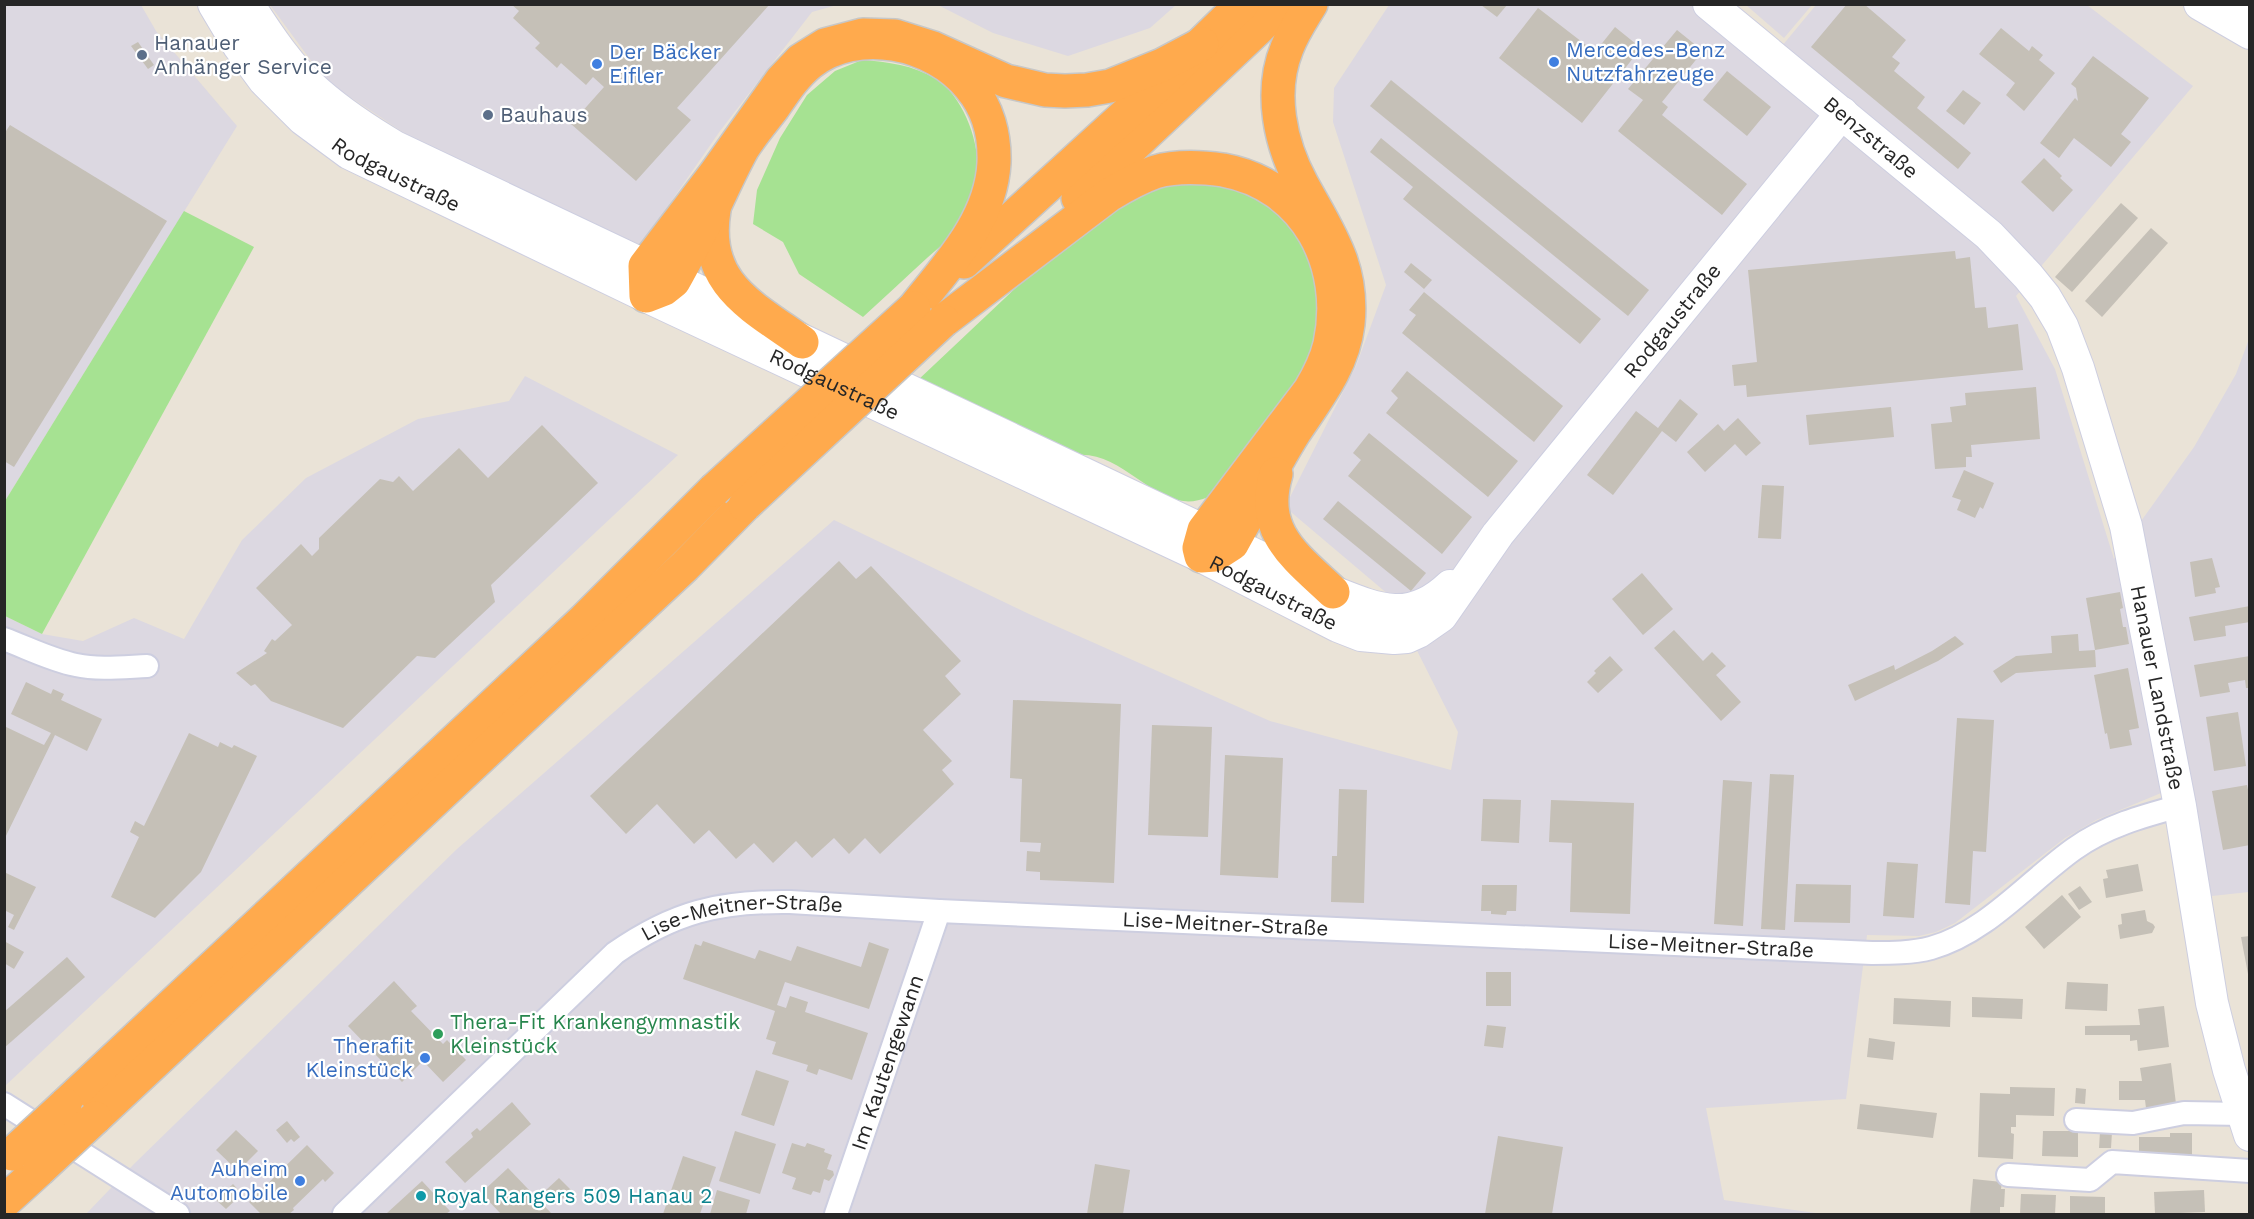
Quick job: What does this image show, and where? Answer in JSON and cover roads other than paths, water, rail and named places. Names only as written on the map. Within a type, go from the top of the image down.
[{"type":"highway","points":[[18,1162],[95,1118],[685,566],[929,314],[1242,4]]},
{"type":"highway","points":[[4,1202],[18,1162],[65,1105],[584,620],[714,490],[1149,132],[1284,4]]},
{"type":"highway","points":[[1212,543],[1281,456],[1294,433],[1323,393],[1344,345],[1349,308],[1345,268],[1335,244],[1293,167],[1280,119],[1281,71],[1286,50],[1311,4]]},
{"type":"highway","points":[[655,281],[715,174],[781,81],[801,60],[825,45],[863,35],[895,36],[923,44],[1006,81],[1045,90],[1065,91],[1110,86],[1162,65],[1202,44]]},
{"type":"highway","points":[[655,281],[715,205],[744,148],[792,81],[809,63],[840,47],[871,42],[903,46],[935,59],[965,82],[983,107],[992,135],[994,164],[988,194],[929,314]]},
{"type":"highway","points":[[929,314],[1109,195],[1134,180],[1157,172],[1192,168],[1234,172],[1260,181],[1289,201],[1316,235],[1330,271],[1335,311],[1330,346],[1322,368],[1310,390],[1212,543]]},
{"type":"highway","points":[[715,205],[711,227],[713,252],[727,283],[750,305],[802,342]]},
{"type":"highway","points":[[1281,456],[1272,487],[1271,513],[1276,528],[1294,554],[1333,592]]},
{"type":"street","name":"Rodgaustraße","points":[[214,4],[239,46],[264,80],[303,119],[349,153],[802,342],[1212,543],[1338,626],[1361,635],[1384,638],[1407,637],[1418,632],[1441,616],[1480,556]]},
{"type":"street","name":"Rodgaustraße","points":[[248,4],[265,30],[311,86],[359,125],[395,147],[655,281],[1212,543],[1383,610],[1403,611],[1428,603],[1447,590],[1480,556],[1842,113]]},
{"type":"street","name":"Benzstraße","points":[[1709,4],[1989,236],[2028,276]]},
{"type":"street","points":[[2200,4],[2250,33]]},
{"type":"street","name":"Hanauer Landstraße","points":[[2028,276],[2053,309],[2069,342],[2126,526],[2180,806],[2212,1002],[2229,1070],[2246,1124],[2184,1113],[2133,1124],[2076,1119]]},
{"type":"street","points":[[4,639],[59,661],[78,666],[110,668],[147,666]]},
{"type":"street","name":"Lise-Meitner-Straße","points":[[344,1215],[615,953],[640,935],[694,912],[724,905],[753,902],[1860,952],[1914,952],[1939,946],[1969,932],[2075,848],[2104,831],[2180,806]]},
{"type":"street","name":"Im Kautengewann","points":[[836,1215],[939,911]]},
{"type":"street","points":[[4,1104],[178,1215]]},
{"type":"street","points":[[2008,1175],[2090,1180],[2112,1162],[2250,1170]]},
{"type":"place","name":"Hanauer Anhänger Service","points":[[142,55]]},
{"type":"place","name":"Mercedes-Benz Nutzfahrzeuge","points":[[1554,62]]},
{"type":"place","name":"Der Bäcker Eifler","points":[[597,64]]},
{"type":"place","name":"Bauhaus","points":[[488,115]]},
{"type":"place","name":"Thera-Fit Krankengymnastik Kleinstück","points":[[438,1034]]},
{"type":"place","name":"Therafit Kleinstück","points":[[425,1058]]},
{"type":"place","name":"Auheim Automobile","points":[[300,1181]]},
{"type":"place","name":"Royal Rangers 509 Hanau 2","points":[[421,1196]]}]
